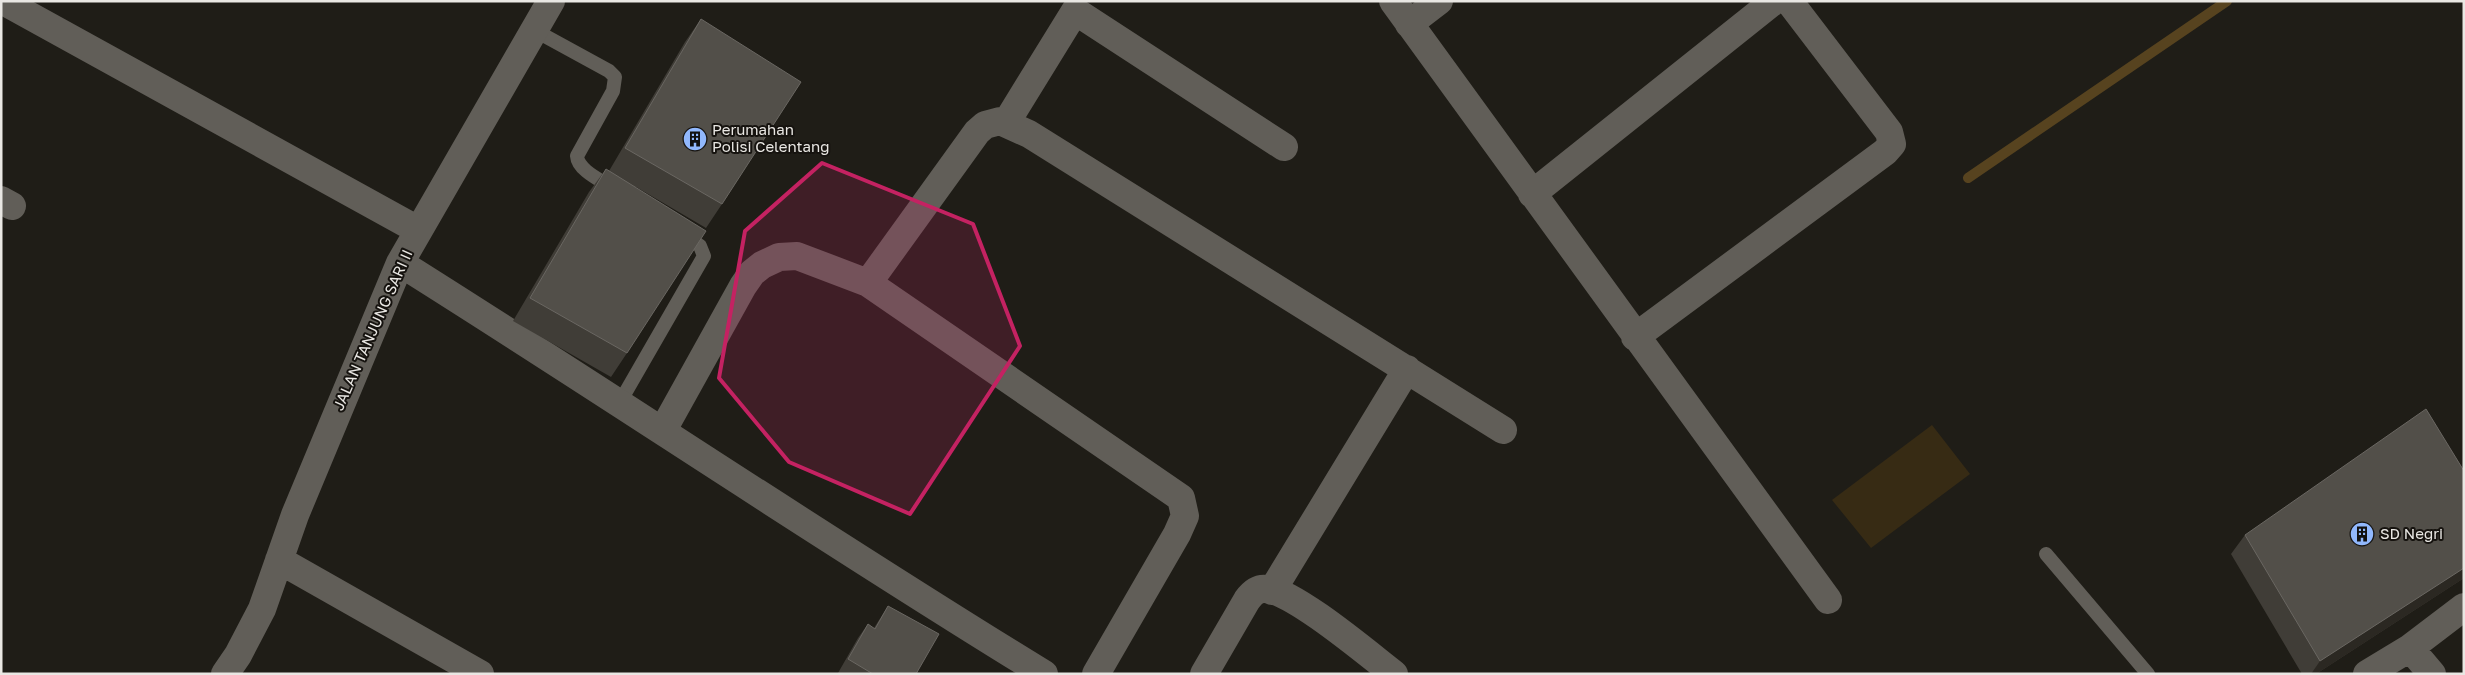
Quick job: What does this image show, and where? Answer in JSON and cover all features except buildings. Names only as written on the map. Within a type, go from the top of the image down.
[{"type":"street","points":[[3,1],[418,230]]},
{"type":"street","name":"JALAN TANJUNG SARI II","points":[[225,674],[252,630],[295,515],[400,263],[551,1]]},
{"type":"street","points":[[1393,1],[1635,337],[1828,600]]},
{"type":"street","points":[[1409,24],[1439,1]]},
{"type":"street","points":[[1532,194],[1774,1]]},
{"type":"street","points":[[1635,337],[1885,152],[1892,144],[1892,136],[1789,1]]},
{"type":"street","points":[[1006,123],[1075,10],[1284,147]]},
{"type":"street","points":[[868,283],[958,155],[977,132],[992,122],[1006,123],[1029,134],[1503,430]]},
{"type":"street","points":[[663,430],[743,286],[762,265],[779,257],[797,256],[868,283],[1181,498],[1185,516],[1177,534],[1096,674]]},
{"type":"street","points":[[400,263],[620,402],[917,597],[1044,674]]},
{"type":"street","points":[[1272,591],[1407,369]]},
{"type":"street","points":[[279,560],[480,674]]},
{"type":"street","points":[[1204,674],[1252,594],[1265,589],[1316,614],[1394,674]]},
{"type":"street","points":[[2367,674],[2410,648],[2464,608]]},
{"type":"street","points":[[2410,648],[2432,674]]},
{"type":"lane","points":[[534,30],[609,71],[615,77],[613,91],[577,156],[577,160],[585,169],[624,195]]},
{"type":"lane","points":[[620,402],[704,256],[700,246],[672,227]]},
{"type":"lane","points":[[2046,554],[2148,674]]},
{"type":"highlighted area","points":[[822,163],[973,224],[1020,346],[910,514],[789,462],[719,378],[745,231]]},
{"type":"shaded area","points":[[1932,425],[1970,474],[1871,548],[1832,500]]},
{"type":"waterway","points":[[1968,178],[2227,1]]},
{"type":"place","name":"Perumahan Polisi Celentang","points":[[695,139]]},
{"type":"place","name":"SD Negri","points":[[2362,534]]}]
